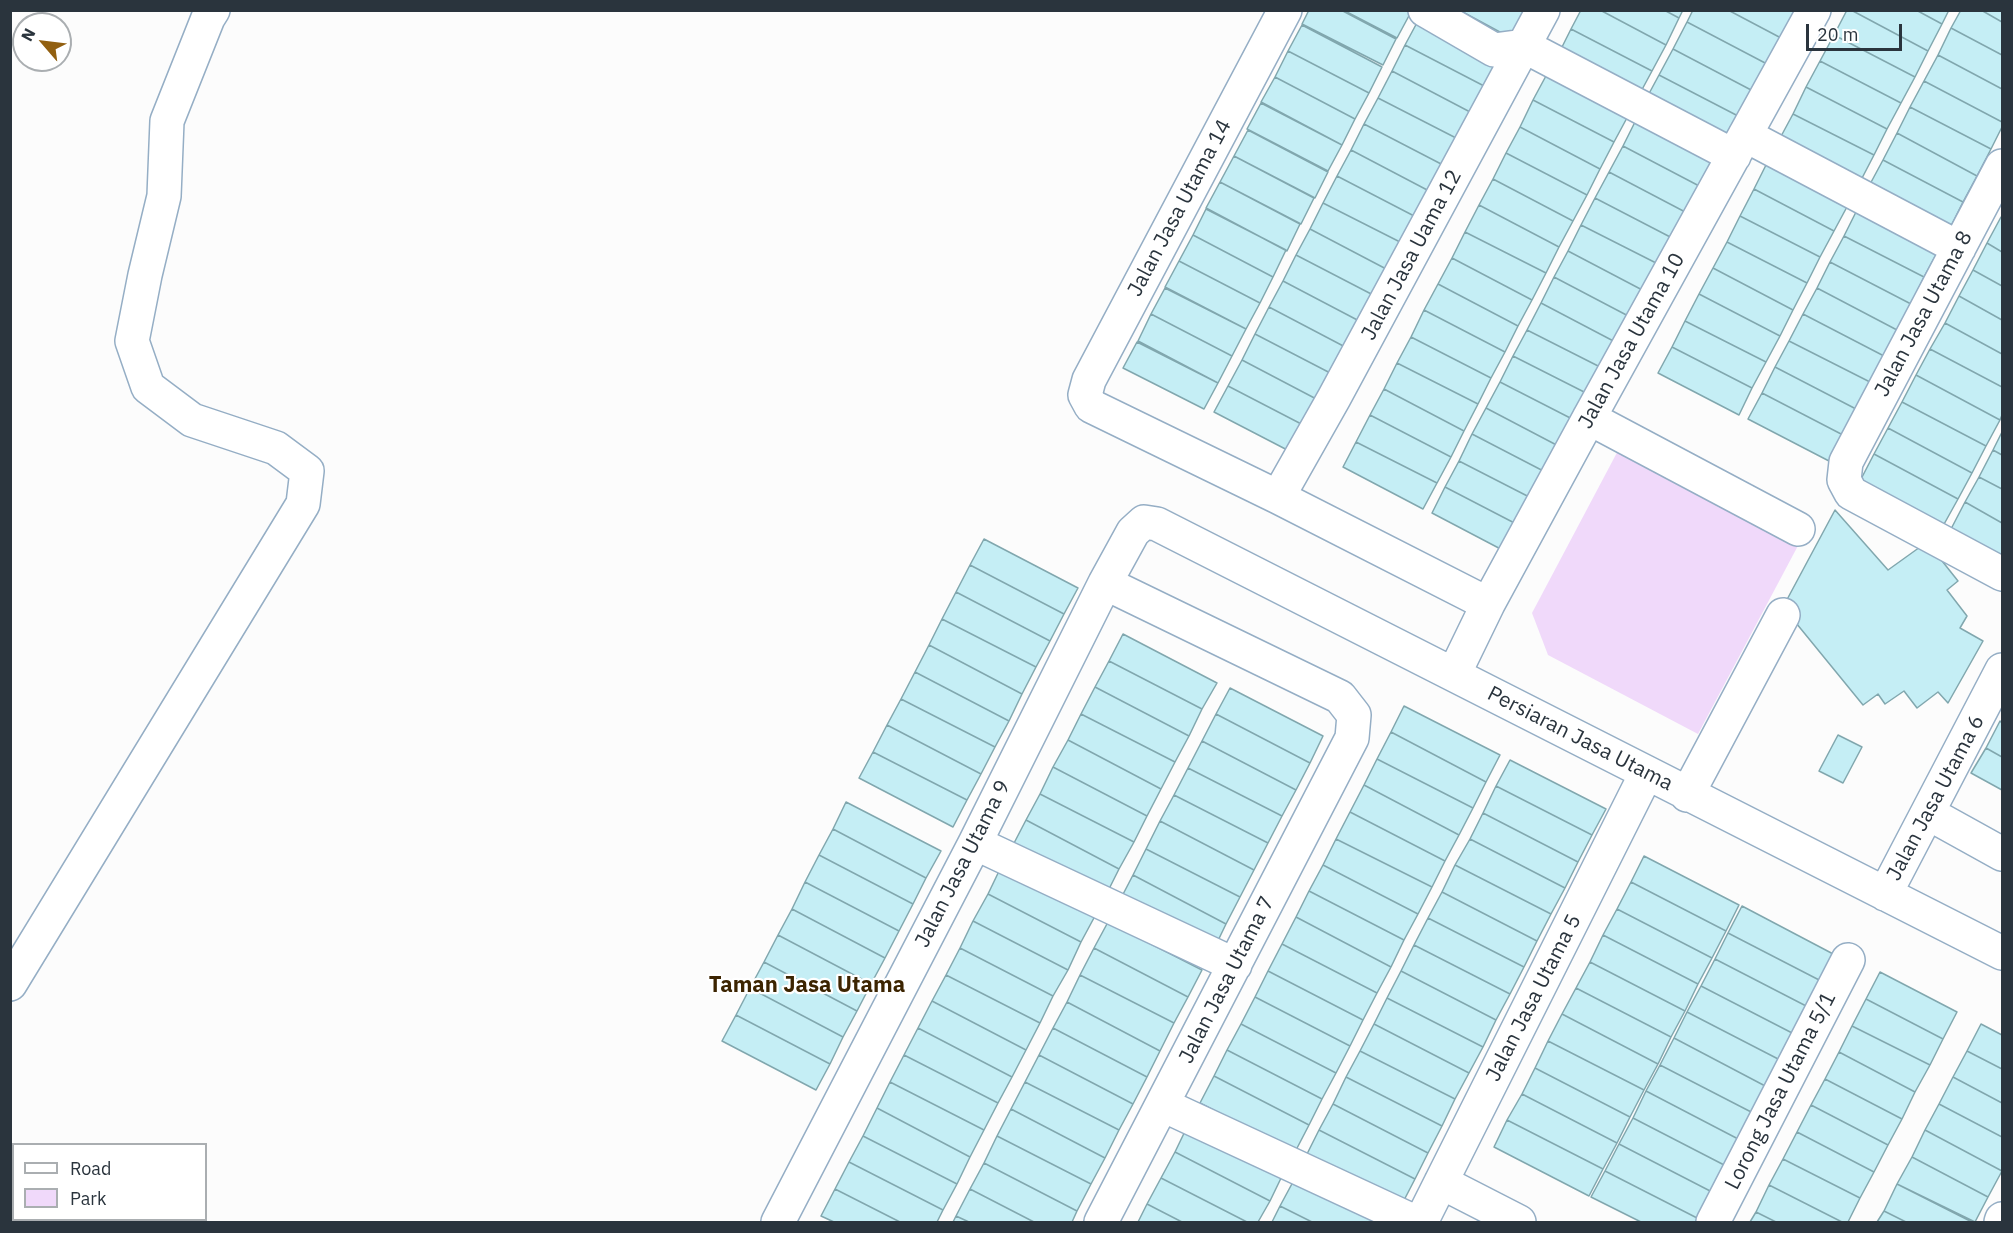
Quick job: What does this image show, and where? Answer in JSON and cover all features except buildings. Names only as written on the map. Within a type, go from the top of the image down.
[{"type":"street","points":[[10,984],[303,504],[307,471],[276,448],[192,420],[148,387],[132,341],[164,196],[167,121],[213,10]]},
{"type":"street","name":"Jalan Jasa Utama 14","points":[[1278,497],[1091,406],[1085,395],[1089,380],[1285,10]]},
{"type":"street","points":[[1425,10],[1494,50],[1524,46],[1959,248]]},
{"type":"street","name":"Jalan Jasa Uama 12","points":[[1278,497],[1340,388],[1543,10]]},
{"type":"street","name":"Jalan Jasa Utama 10","points":[[1454,674],[1488,604],[1814,10]]},
{"type":"street","name":"Jalan Jasa Utama 8","points":[[2002,166],[1846,462],[1844,480],[1851,493],[2002,574]]},
{"type":"street","points":[[1589,418],[1798,530]]},
{"type":"street","points":[[1278,497],[1488,604]]},
{"type":"street","name":"Jalan Jasa Utama 9","points":[[778,1221],[975,843],[1105,583],[1133,532],[1144,522],[1157,524]]},
{"type":"street","name":"Persiaran Jasa Utama","points":[[1157,524],[2002,953]]},
{"type":"street","name":"Jalan Jasa Utama 7","points":[[1101,1222],[1352,738],[1354,714],[1340,697],[1105,583]]},
{"type":"street","points":[[1687,795],[1783,615]]},
{"type":"street","name":"Jalan Jasa Utama 6","points":[[1885,894],[2002,670]]},
{"type":"street","name":"Jalan Jasa Utama 5","points":[[1421,1222],[1646,774]]},
{"type":"street","points":[[1928,813],[2002,854]]},
{"type":"street","points":[[975,843],[1235,965]]},
{"type":"street","name":"Lorong Jasa Utama 5/1","points":[[1713,1222],[1848,960]]},
{"type":"street","points":[[1163,1105],[1415,1222]]},
{"type":"street","points":[[1441,1182],[1519,1222]]},
{"type":"green space","points":[[1621,445],[1801,540],[1698,734],[1548,655],[1532,613]]},
{"type":"district","name":"Taman Jasa Utama","points":[[807,986]]}]
